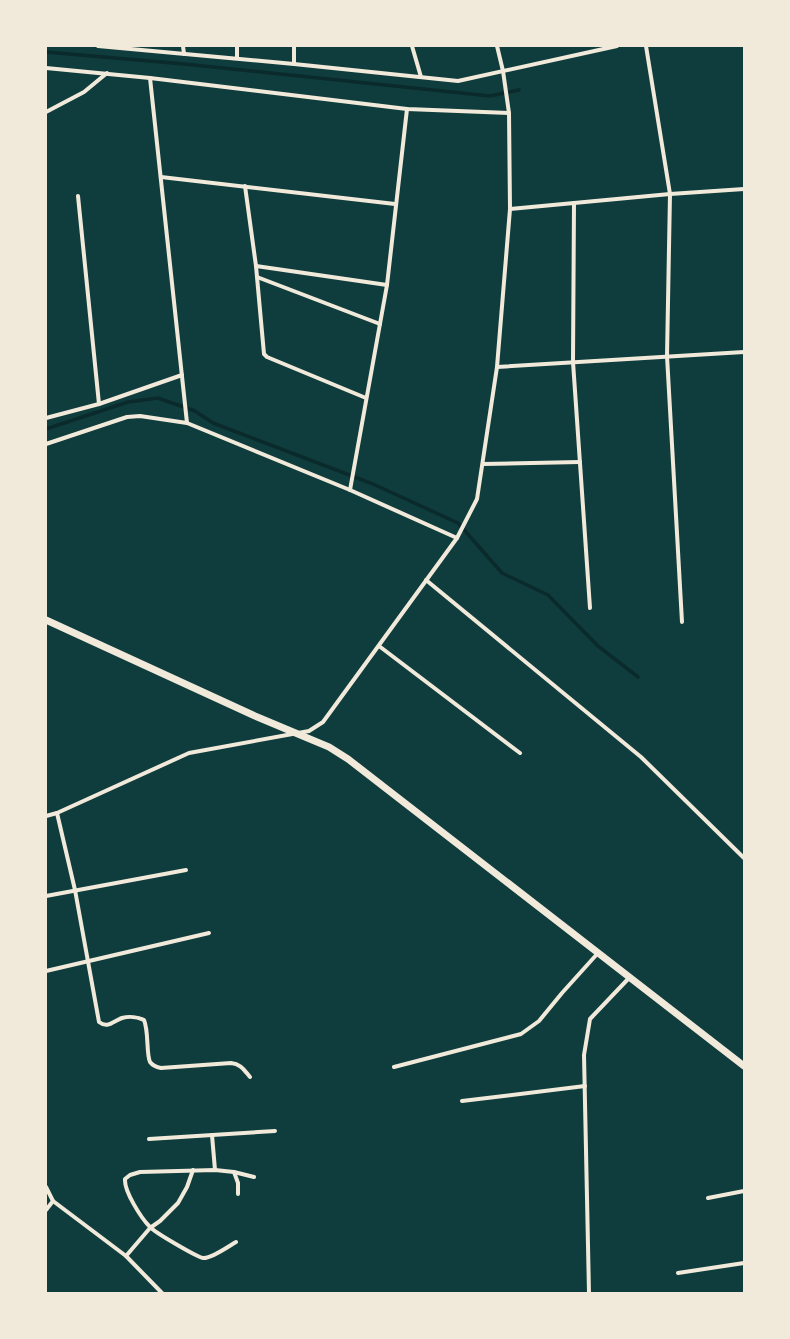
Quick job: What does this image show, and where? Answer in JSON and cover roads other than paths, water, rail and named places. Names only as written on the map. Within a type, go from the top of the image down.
[{"type":"main road","points":[[46,620],[248,713],[329,747],[348,759],[744,1066]]},
{"type":"street","points":[[98,46],[238,58],[458,81],[599,48],[617,46]]},
{"type":"street","points":[[183,46],[184,54]]},
{"type":"street","points":[[237,46],[238,58]]},
{"type":"street","points":[[294,46],[294,64]]},
{"type":"street","points":[[412,46],[421,77]]},
{"type":"street","points":[[46,816],[57,813],[190,754],[309,731],[324,722],[457,538],[478,499],[497,367],[510,209],[509,113],[503,71],[497,46]]},
{"type":"street","points":[[646,46],[670,194],[667,356],[682,622]]},
{"type":"street","points":[[46,68],[150,78],[407,109],[509,113]]},
{"type":"street","points":[[46,112],[84,92],[107,74]]},
{"type":"street","points":[[150,78],[187,423]]},
{"type":"street","points":[[350,490],[387,285],[407,109]]},
{"type":"street","points":[[161,177],[395,204]]},
{"type":"street","points":[[245,186],[256,266],[264,354],[267,357],[366,398]]},
{"type":"street","points":[[510,209],[670,194],[744,189]]},
{"type":"street","points":[[78,196],[99,404]]},
{"type":"street","points":[[574,203],[573,362],[590,608]]},
{"type":"street","points":[[256,266],[387,285]]},
{"type":"street","points":[[257,277],[380,324]]},
{"type":"street","points":[[497,367],[744,352]]},
{"type":"street","points":[[46,418],[99,404],[182,375]]},
{"type":"street","points":[[46,444],[127,417],[140,416],[187,423],[350,490],[457,538]]},
{"type":"street","points":[[483,464],[580,462]]},
{"type":"street","points":[[426,580],[641,757],[744,858]]},
{"type":"street","points":[[379,646],[520,753]]},
{"type":"street","points":[[57,813],[75,890],[99,1022],[103,1026],[107,1026],[123,1018],[138,1017],[144,1020],[147,1026],[149,1060],[154,1066],[161,1068],[231,1062],[242,1066],[250,1077]]},
{"type":"street","points":[[46,896],[186,870]]},
{"type":"street","points":[[46,971],[209,932]]},
{"type":"street","points":[[394,1067],[521,1034],[539,1021],[598,953]]},
{"type":"street","points":[[589,1293],[584,1055],[590,1019],[629,978]]},
{"type":"street","points":[[462,1101],[585,1086]]},
{"type":"street","points":[[149,1139],[275,1130]]},
{"type":"street","points":[[212,1134],[215,1170]]},
{"type":"street","points":[[126,1256],[150,1228],[178,1204],[187,1187],[193,1170]]},
{"type":"street","points":[[236,1242],[208,1258],[202,1258],[150,1228],[128,1195],[124,1185],[125,1179],[130,1175],[140,1172],[193,1170],[234,1172],[254,1177]]},
{"type":"street","points":[[234,1172],[238,1183],[238,1194]]},
{"type":"street","points":[[46,1187],[54,1201],[126,1256],[162,1293]]},
{"type":"street","points":[[708,1198],[744,1191]]},
{"type":"street","points":[[46,1210],[54,1201]]},
{"type":"street","points":[[678,1273],[744,1263]]},
{"type":"waterway","points":[[46,52],[184,64],[490,96],[519,90]]},
{"type":"waterway","points":[[46,429],[128,402],[158,398],[195,411],[213,423],[373,484],[458,523],[502,573],[548,595],[598,646],[638,677]]}]
